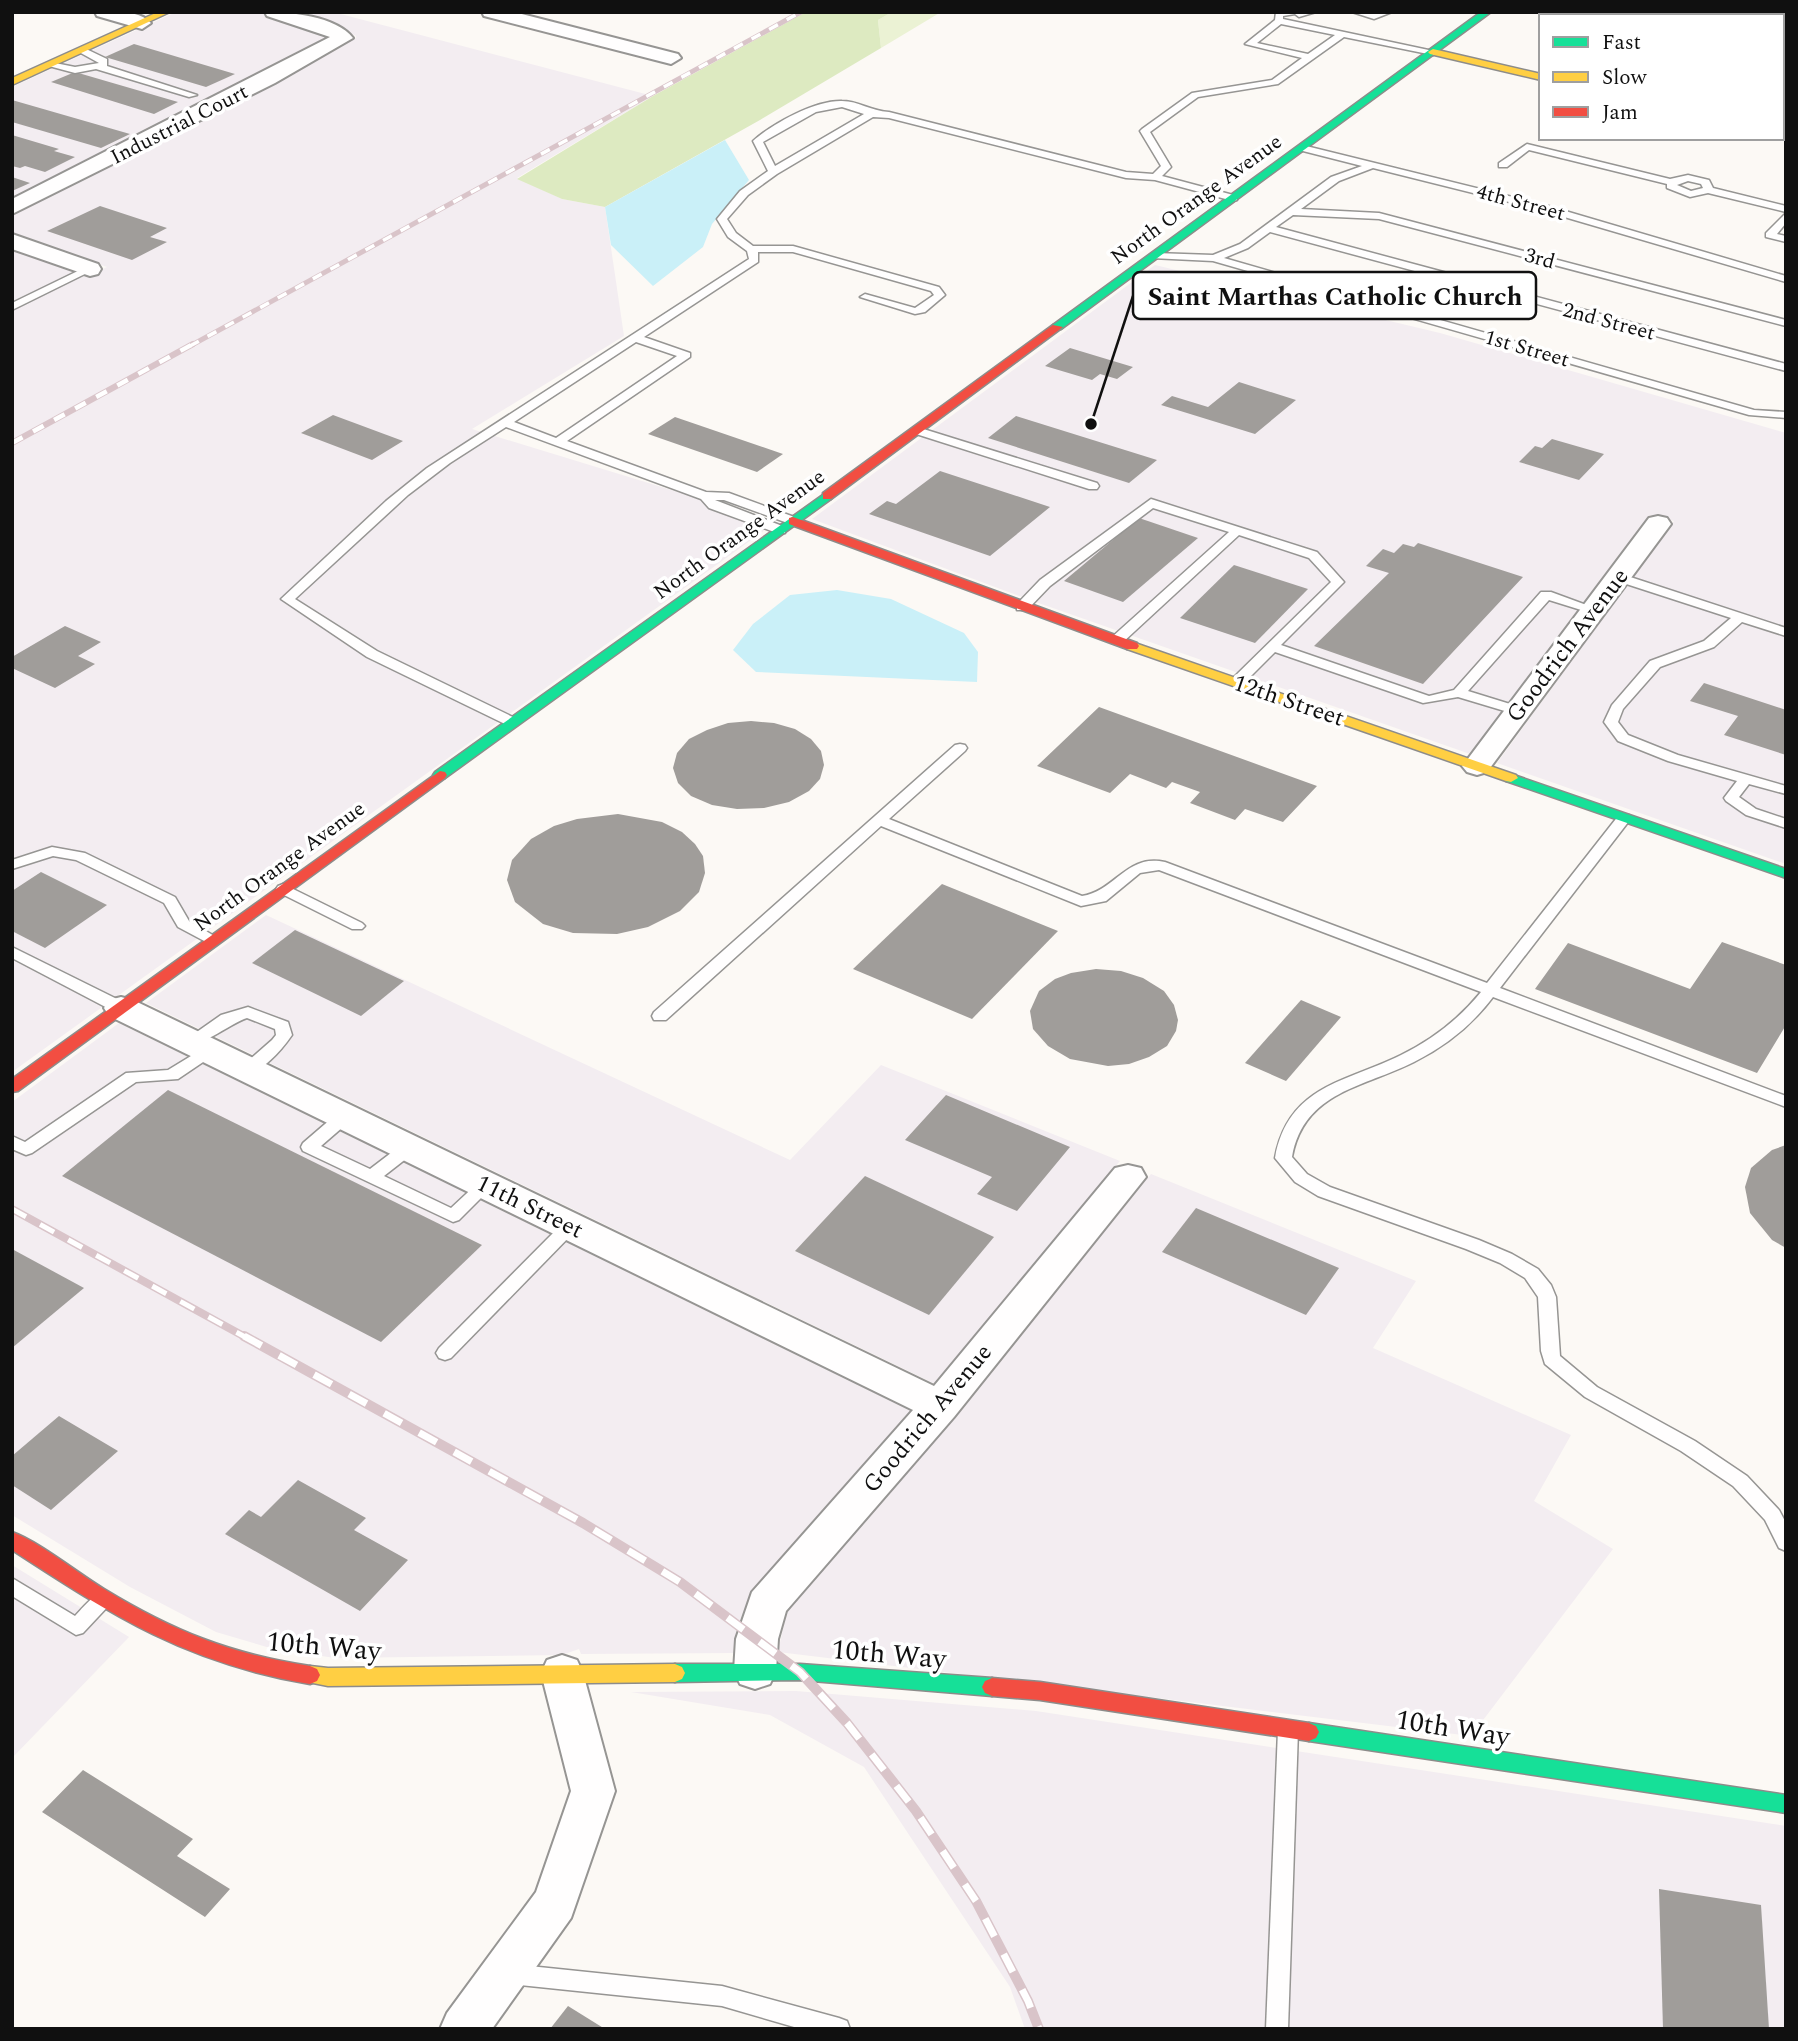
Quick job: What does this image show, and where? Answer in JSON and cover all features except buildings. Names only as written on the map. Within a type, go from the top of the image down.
[{"type":"street","points":[[104,12],[142,23]]},
{"type":"street","points":[[12,82],[166,12]]},
{"type":"street","name":"Industrial Court","points":[[12,208],[344,38],[334,31],[274,12]]},
{"type":"street","points":[[491,12],[671,58]]},
{"type":"street","name":"North Orange Avenue","points":[[12,1087],[787,526],[1488,12]]},
{"type":"street","points":[[1436,50],[1539,76]]},
{"type":"street","points":[[12,241],[90,269]]},
{"type":"street","name":"Goodrich Avenue","points":[[1477,766],[1658,524]]},
{"type":"street","name":"12th Street","points":[[787,526],[1786,874]]},
{"type":"street","name":"11th Street","points":[[121,1007],[940,1405]]},
{"type":"street","name":"Goodrich Avenue","points":[[755,1671],[757,1639],[767,1604],[940,1405],[1128,1177]]},
{"type":"street","name":"10th Way","points":[[12,1540],[106,1598],[202,1649],[259,1667],[328,1677],[800,1672],[1041,1691],[1786,1804]]},
{"type":"street","points":[[464,2029],[555,1903],[593,1791],[562,1674]]},
{"type":"lane","points":[[1279,21],[1279,14],[1312,12]]},
{"type":"lane","points":[[1356,12],[1373,20],[1388,12]]},
{"type":"lane","points":[[1295,13],[1436,50]]},
{"type":"lane","points":[[1310,57],[1250,44],[1279,21],[1436,50]]},
{"type":"lane","points":[[1155,177],[1166,167],[1145,131],[1195,95],[1275,82],[1344,33]]},
{"type":"lane","points":[[82,50],[104,61],[99,67]]},
{"type":"lane","points":[[50,65],[75,70],[99,67],[192,95]]},
{"type":"lane","points":[[773,172],[758,141],[819,105],[852,104],[871,114],[889,115],[1126,175],[1155,177],[1234,198]]},
{"type":"lane","points":[[512,723],[372,654],[287,599],[346,549],[421,477],[754,260],[750,249],[732,235],[722,219],[744,193],[773,172],[871,114]]},
{"type":"lane","points":[[1503,165],[1527,146],[1672,182],[1682,178],[1695,179],[1708,185],[1708,190],[1786,209]]},
{"type":"lane","name":"4th Street","points":[[1302,148],[1541,207],[1786,279]]},
{"type":"lane","points":[[1155,256],[1214,258],[1244,246],[1335,179],[1373,165]]},
{"type":"lane","name":"3rd","points":[[1292,212],[1379,216],[1786,323]]},
{"type":"lane","points":[[1786,216],[1770,235],[1786,239]]},
{"type":"lane","name":"2nd Street","points":[[1270,229],[1786,368]]},
{"type":"lane","points":[[750,249],[793,249],[934,289],[940,295],[921,310],[915,311],[865,297]]},
{"type":"lane","name":"1st Street","points":[[1214,258],[1753,413],[1783,415]]},
{"type":"lane","points":[[12,307],[90,269]]},
{"type":"lane","points":[[558,442],[686,355],[636,338]]},
{"type":"lane","points":[[505,424],[705,495],[725,496],[787,526]]},
{"type":"lane","points":[[917,431],[1093,486]]},
{"type":"lane","points":[[1022,607],[1045,583],[1151,503],[1313,555],[1338,582],[1237,682]]},
{"type":"lane","points":[[1117,640],[1237,531]]},
{"type":"lane","points":[[1618,577],[1786,632]]},
{"type":"lane","points":[[1459,693],[1546,596],[1594,610]]},
{"type":"lane","points":[[1740,617],[1709,644],[1655,664],[1617,708],[1611,722],[1623,738],[1673,758],[1786,790]]},
{"type":"lane","points":[[1273,647],[1428,700],[1459,693],[1518,711]]},
{"type":"lane","points":[[660,1016],[960,748]]},
{"type":"lane","points":[[1746,779],[1731,798],[1751,812],[1786,824]]},
{"type":"lane","points":[[1624,818],[1471,1015],[1420,1052],[1354,1079],[1317,1101],[1293,1124],[1285,1141],[1283,1158],[1301,1178],[1338,1198],[1488,1249],[1531,1273],[1545,1289],[1551,1359],[1591,1392],[1688,1446],[1740,1481],[1772,1515],[1786,1543]]},
{"type":"lane","points":[[881,821],[1081,901],[1101,898],[1135,869],[1160,865],[1786,1102]]},
{"type":"lane","points":[[12,864],[52,851],[80,856],[170,900],[183,924],[214,940]]},
{"type":"lane","points":[[283,889],[357,926]]},
{"type":"lane","points":[[12,951],[121,1007]]},
{"type":"lane","points":[[12,1142],[26,1149],[132,1077],[172,1075],[227,1019],[248,1012],[282,1026],[284,1035],[278,1044],[248,1069]]},
{"type":"lane","points":[[345,1116],[309,1147],[453,1216],[486,1185]]},
{"type":"lane","points":[[371,1177],[410,1147]]},
{"type":"lane","points":[[445,1353],[570,1226]]},
{"type":"lane","points":[[12,1586],[76,1627],[106,1598]]},
{"type":"lane","points":[[1277,2029],[1289,1729]]},
{"type":"lane","points":[[504,1973],[722,1996],[839,2029]]},
{"type":"shaded area","points":[[176,12],[257,12],[332,38],[12,202],[12,87]]},
{"type":"shaded area","points":[[292,12],[333,12],[653,96],[517,178],[562,199],[605,207],[624,336],[472,429],[776,522],[12,1072],[12,249],[89,276],[107,267],[12,233],[12,214],[356,38],[343,29]]},
{"type":"shaded area","points":[[1155,265],[1440,333],[1786,433],[1786,864],[1497,763],[1674,521],[1650,515],[1470,754],[1030,600],[812,519]]},
{"type":"shaded area","points":[[266,915],[790,1160],[881,1065],[1120,1161],[935,1384],[146,1003]]},
{"type":"shaded area","points":[[119,1023],[912,1411],[751,1594],[737,1636],[735,1653],[581,1654],[579,1649],[562,1655],[335,1658],[270,1648],[216,1632],[130,1587],[12,1515],[12,1102]]},
{"type":"shaded area","points":[[1151,1174],[1416,1281],[1373,1348],[1571,1435],[1534,1501],[1613,1549],[1471,1736],[778,1652],[787,1610],[944,1427]]},
{"type":"shaded area","points":[[12,1565],[129,1637],[12,1758]]},
{"type":"shaded area","points":[[796,1691],[1036,1711],[1786,1826],[1786,2029],[1025,2029],[1010,1987],[864,1767],[770,1715],[631,1692]]},
{"type":"green space","points":[[806,12],[892,12],[878,20],[881,48],[605,207],[562,199],[517,179],[653,96]]},
{"type":"green space","points":[[892,12],[941,12],[881,48],[878,20]]},
{"type":"water","points":[[725,140],[749,180],[712,224],[703,247],[653,286],[611,245],[605,207]]},
{"type":"water","points":[[837,590],[891,599],[964,633],[978,652],[977,682],[756,672],[733,650],[753,624],[790,595]]},
{"type":"railway","points":[[190,346],[801,12]]},
{"type":"railway","points":[[12,443],[193,344]]},
{"type":"railway","points":[[12,1209],[247,1338]]},
{"type":"railway","points":[[244,1336],[583,1523],[680,1582],[800,1672],[847,1723],[916,1811],[976,1901],[1028,2001],[1039,2029]]},
{"type":"traffic: fast","points":[[1057,327],[1487,12]]},
{"type":"traffic: fast","points":[[440,775],[827,496]]},
{"type":"traffic: fast","points":[[1511,778],[1786,874]]},
{"type":"traffic: fast","points":[[675,1673],[800,1672],[992,1687]]},
{"type":"traffic: fast","points":[[1309,1732],[1786,1804]]},
{"type":"traffic: slow","points":[[12,82],[166,12]]},
{"type":"traffic: slow","points":[[1433,52],[1539,77]]},
{"type":"traffic: slow","points":[[1132,646],[1511,778]]},
{"type":"traffic: slow","points":[[310,1675],[675,1673]]},
{"type":"traffic: jam","points":[[827,496],[1057,327]]},
{"type":"traffic: jam","points":[[793,521],[1132,646]]},
{"type":"traffic: jam","points":[[12,1087],[440,775]]},
{"type":"traffic: jam","points":[[12,1540],[111,1603],[189,1644],[263,1667],[310,1675]]},
{"type":"traffic: jam","points":[[992,1687],[1040,1691],[1309,1732]]},
{"type":"place","name":"Saint Marthas Catholic Church","points":[[1091,424]]}]
